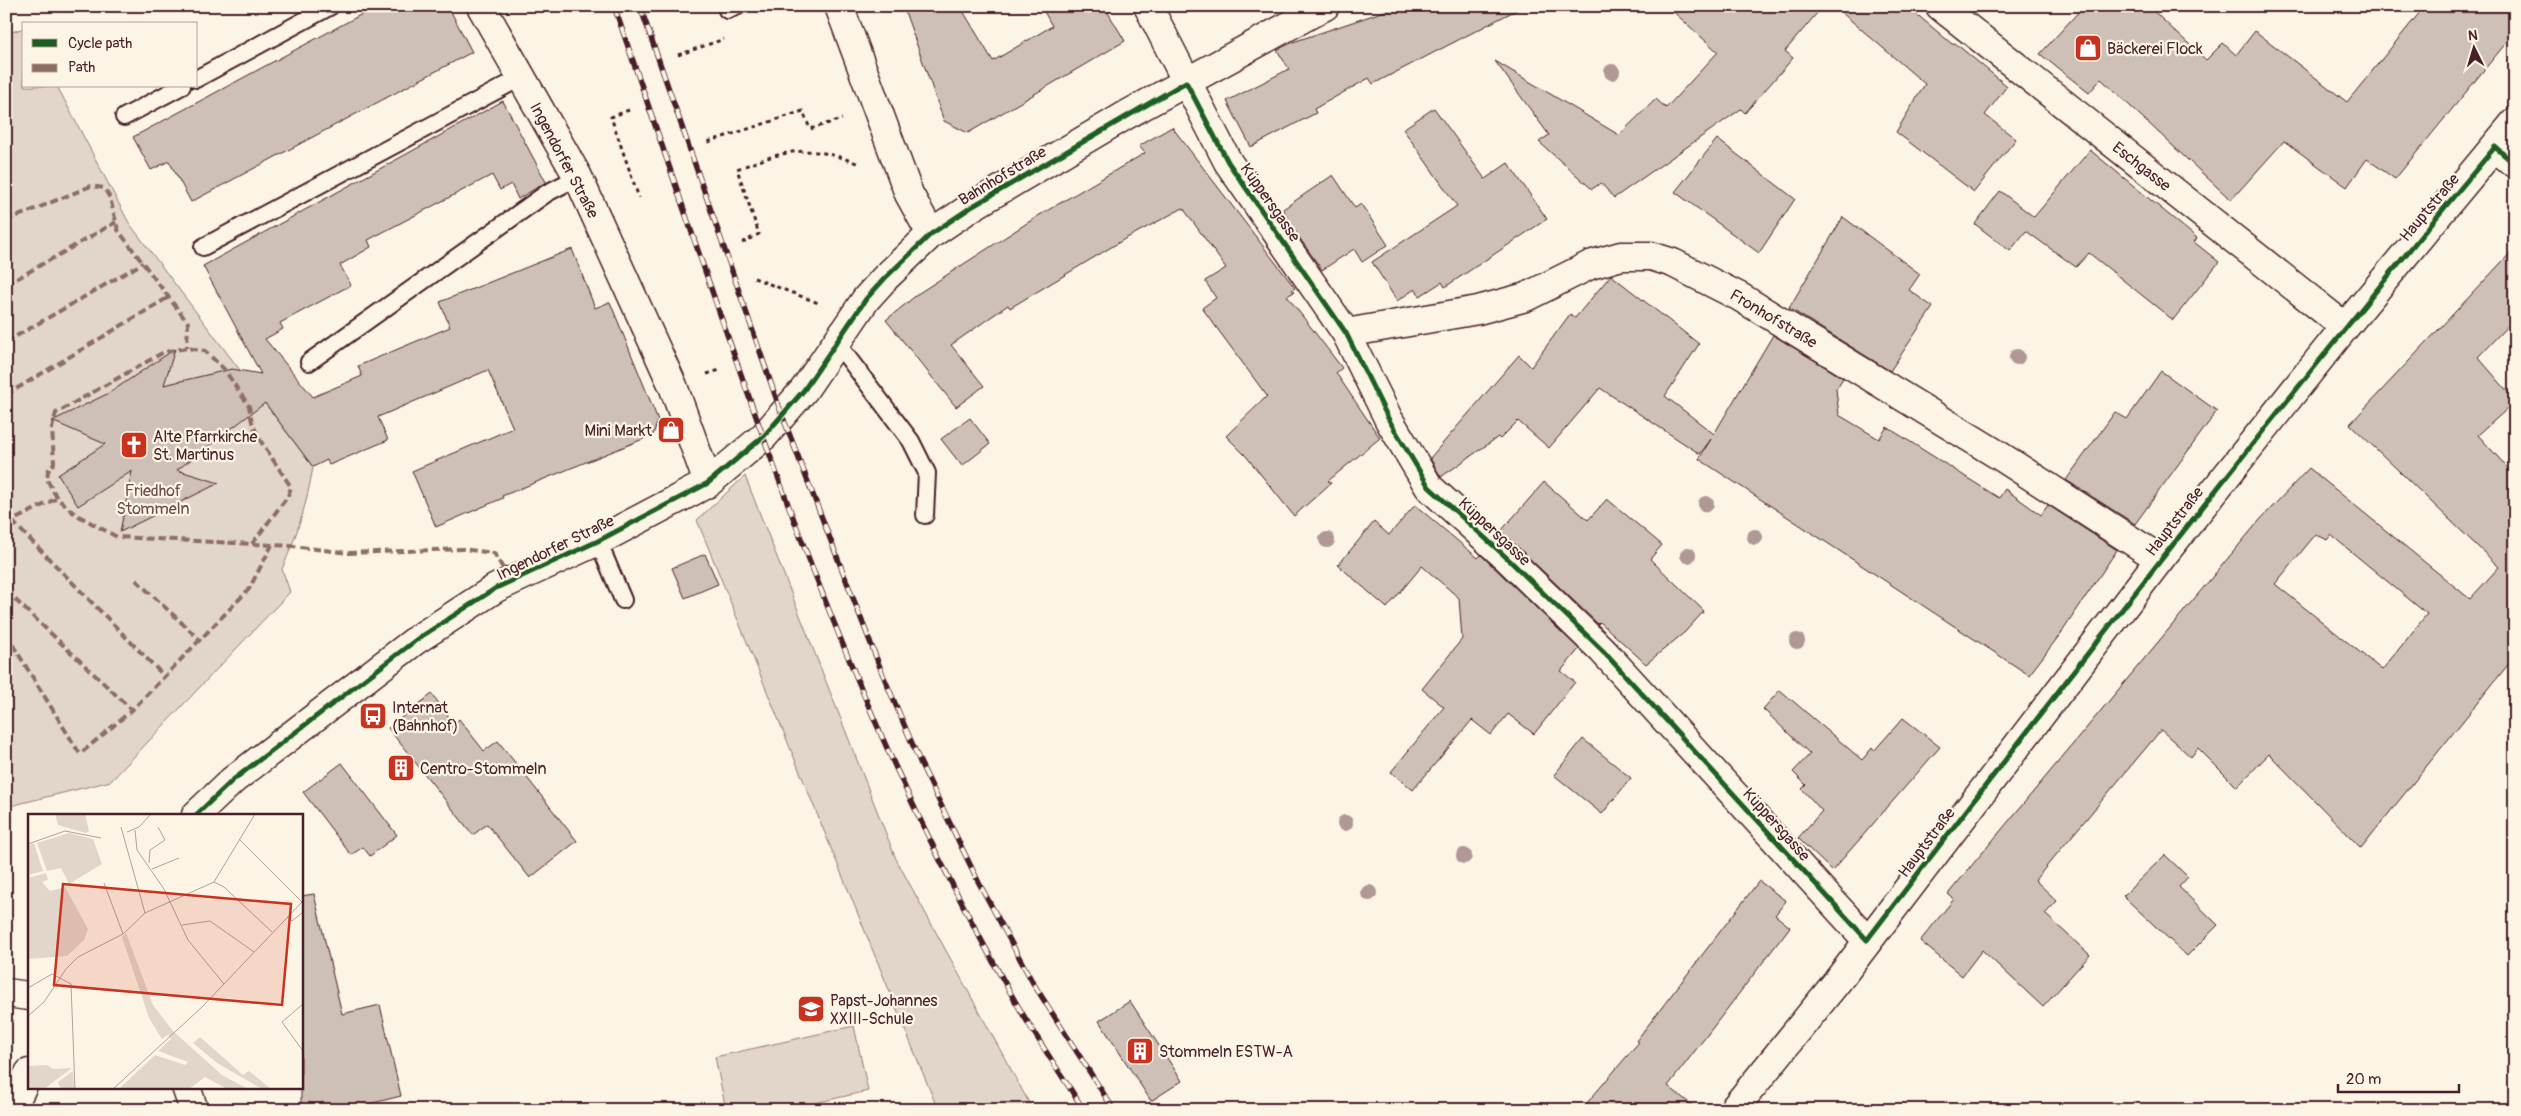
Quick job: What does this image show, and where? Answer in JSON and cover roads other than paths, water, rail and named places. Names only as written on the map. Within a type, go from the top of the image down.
[{"type":"street","name":"Ingendorfer Straße","points":[[481,6],[520,78],[578,177],[673,386],[708,483]]},
{"type":"street","points":[[839,6],[908,194],[931,234]]},
{"type":"street","name":"Küppersgasse","points":[[1148,6],[1228,162],[1346,333],[1399,438],[1429,487],[1507,558],[1602,650],[1867,940]]},
{"type":"street","name":"Bahnhofstraße","points":[[782,414],[804,390],[866,299],[931,234],[973,206],[1186,82],[1325,6]]},
{"type":"street","name":"Eschgasse","points":[[1940,6],[2345,326]]},
{"type":"street","name":"Hauptstraße","points":[[1733,1110],[1836,983],[2160,559],[2345,326],[2505,156],[2515,122]]},
{"type":"street","name":"Fronhofstraße","points":[[1346,333],[1488,307],[1526,297],[1590,265],[1621,256],[1650,256],[1673,263],[1740,297],[2000,456],[2160,559]]},
{"type":"street","name":"Ingendorfer Straße","points":[[197,814],[233,780],[416,640],[496,588],[598,541],[708,483],[764,436],[782,414]]},
{"type":"street","points":[[6,993],[28,996]]},
{"type":"street","points":[[11,1110],[28,1075]]},
{"type":"street","points":[[186,1088],[194,1110]]},
{"type":"lane","points":[[198,78],[331,6]]},
{"type":"lane","points":[[726,6],[727,10],[738,6]]},
{"type":"lane","points":[[203,247],[520,78]]},
{"type":"lane","points":[[124,117],[178,88]]},
{"type":"lane","points":[[309,362],[547,193],[578,177]]},
{"type":"lane","points":[[836,342],[911,440],[927,473],[925,515]]},
{"type":"lane","points":[[598,541],[623,600]]},
{"type":"railway","points":[[614,6],[746,389],[817,579],[855,673],[895,766],[964,908],[1018,1007],[1084,1110]]},
{"type":"railway","points":[[640,6],[782,415],[883,675],[920,762],[979,883],[1033,983],[1114,1110]]},
{"type":"place","name":"Bäckerei Flock","points":[[2088,48]]},
{"type":"place","name":"Mini Markt","points":[[671,430]]},
{"type":"place","name":"Alte Pfarrkirche St. Martinus","points":[[134,445]]},
{"type":"place","name":"Internat (Bahnhof)","points":[[373,716]]},
{"type":"place","name":"Centro-Stommeln","points":[[401,768]]},
{"type":"place","name":"Papst-Johannes XXIII-Schule","points":[[811,1009]]},
{"type":"place","name":"Stommeln ESTW-A","points":[[1140,1051]]},
{"type":"park label","name":"Friedhof Stommeln","points":[[153,499]]}]
